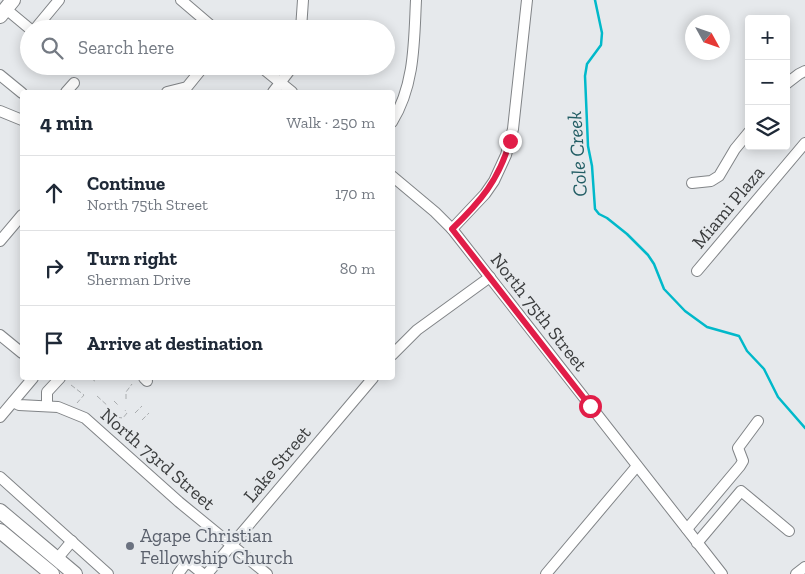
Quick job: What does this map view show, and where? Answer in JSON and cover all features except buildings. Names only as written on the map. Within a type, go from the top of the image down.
[{"type":"main road","points":[[0,511],[75,574]]},
{"type":"main road","points":[[1,532],[52,574]]},
{"type":"street","points":[[42,20],[59,0]]},
{"type":"street","points":[[181,0],[204,20]]},
{"type":"street","points":[[302,20],[303,0]]},
{"type":"street","points":[[395,115],[410,76],[416,0]]},
{"type":"street","points":[[452,229],[485,194],[501,168],[506,155],[513,129],[527,0]]},
{"type":"street","points":[[6,8],[20,20]]},
{"type":"street","points":[[790,81],[805,72]]},
{"type":"street","points":[[0,75],[20,92]]},
{"type":"street","points":[[176,90],[187,87],[197,75]]},
{"type":"street","points":[[271,75],[289,90]]},
{"type":"street","points":[[275,90],[287,75]]},
{"type":"street","points":[[68,90],[74,83]]},
{"type":"street","points":[[0,111],[20,119]]},
{"type":"street","points":[[692,183],[711,181],[719,176],[735,149],[745,137]]},
{"type":"street","name":"Miami Plaza","points":[[697,271],[805,143]]},
{"type":"street","name":"North 75th Street","points":[[395,179],[452,229],[719,573]]},
{"type":"street","points":[[0,242],[20,217]]},
{"type":"street","points":[[395,352],[418,330],[490,277]]},
{"type":"street","points":[[0,334],[20,352]]},
{"type":"street","points":[[5,408],[31,380]]},
{"type":"street","points":[[47,406],[47,392],[58,380]]},
{"type":"street","name":"Lake Street","points":[[207,574],[371,380]]},
{"type":"street","name":"North 73rd Street","points":[[5,408],[19,405],[47,406],[66,409],[85,418],[179,502],[267,574]]},
{"type":"street","points":[[686,529],[740,466],[742,461],[738,448],[758,421]]},
{"type":"street","points":[[546,574],[637,466]]},
{"type":"street","points":[[0,477],[108,574]]},
{"type":"street","points":[[697,543],[741,491],[789,531]]},
{"type":"street","points":[[57,559],[72,541]]},
{"type":"street","points":[[178,574],[186,563],[192,565],[203,574]]},
{"type":"street","points":[[796,574],[805,567]]},
{"type":"path","points":[[126,399],[126,392],[132,384]]},
{"type":"path","points":[[71,385],[87,398]]},
{"type":"path","points":[[74,407],[84,395]]},
{"type":"path","points":[[97,396],[115,417],[122,418],[127,413],[126,410]]},
{"type":"path","points":[[114,402],[119,406]]},
{"type":"path","points":[[135,413],[142,406]]},
{"type":"path","points":[[142,420],[149,413]]},
{"type":"waterway","name":"Cole Creek","points":[[595,0],[602,33],[601,45],[587,64],[585,76],[588,146],[592,166],[595,209],[627,234],[648,255],[654,264],[664,289],[685,311],[707,327],[739,336],[747,351],[764,369],[778,397],[805,428]]},
{"type":"place","name":"Agape Christian Fellowship Church","points":[[130,546]]},
{"type":"route","points":[[510,141],[501,168],[494,181],[478,204],[452,229],[590,406]]}]
